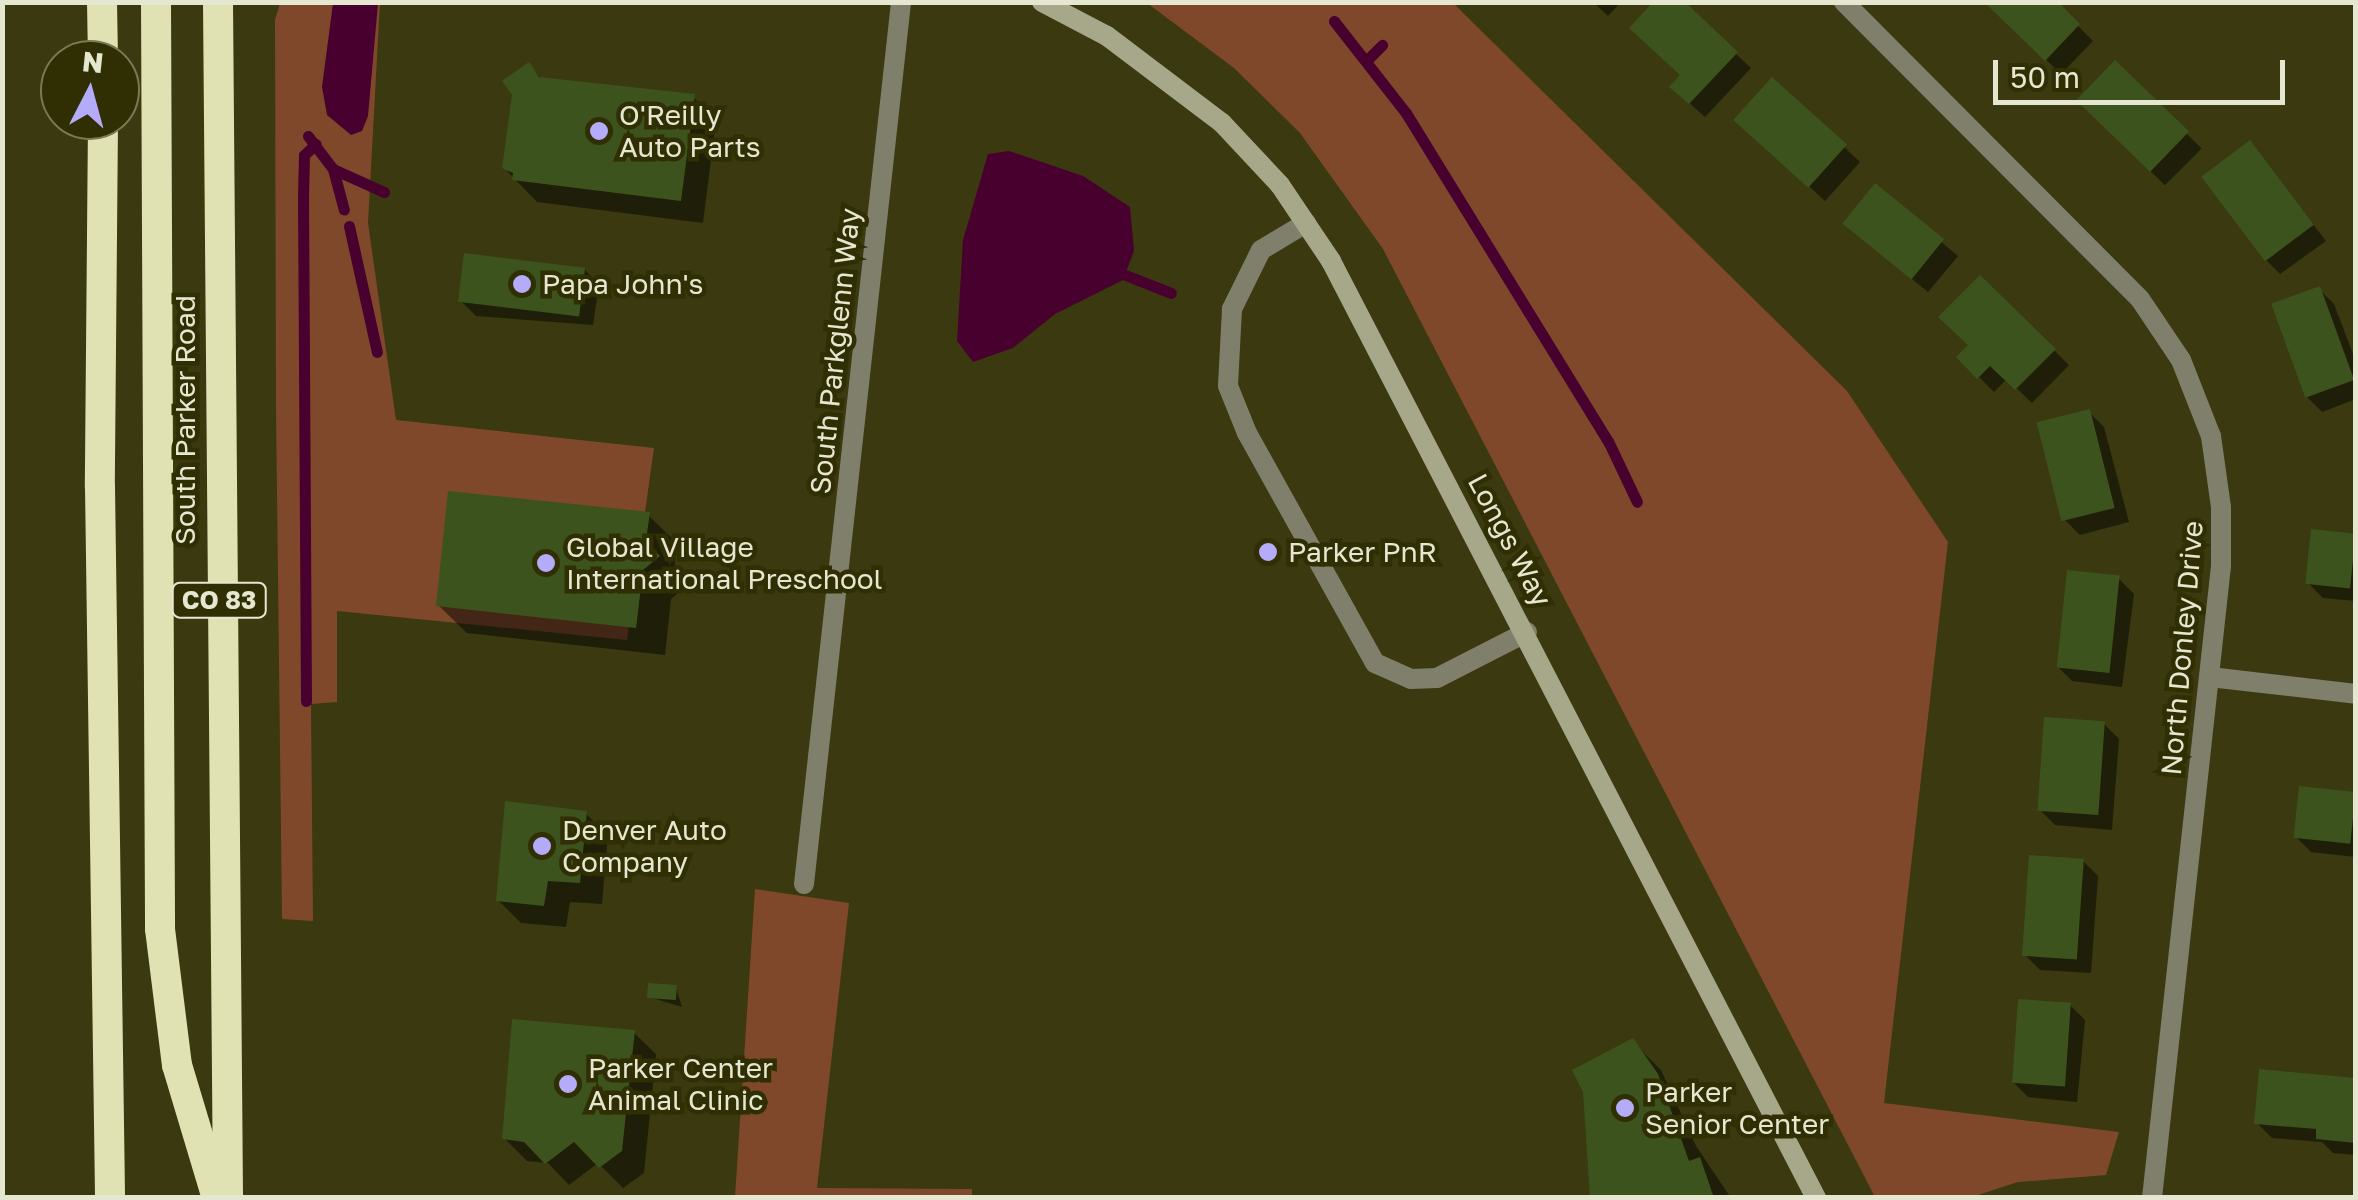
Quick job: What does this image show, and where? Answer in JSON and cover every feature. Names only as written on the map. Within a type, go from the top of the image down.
[{"type":"highway","points":[[102,2],[102,40]]},
{"type":"highway","points":[[156,2],[160,929],[178,1066],[218,1198]]},
{"type":"highway","name":"South Parker Road","points":[[218,2],[228,1198]]},
{"type":"highway","points":[[103,140],[100,487],[110,1198]]},
{"type":"street","name":"South Parkglenn Way","points":[[804,884],[901,2]]},
{"type":"street","name":"Longs Way","points":[[1042,2],[1106,36],[1182,89],[1246,146],[1306,223],[1352,294],[1816,1198]]},
{"type":"street","name":"North Donley Drive","points":[[1844,2],[2104,260],[2180,360],[2219,472],[2221,566],[2152,1198]]},
{"type":"street","points":[[1306,223],[1261,250],[1232,309],[1228,386],[1247,433],[1375,663],[1411,680],[1437,678],[1528,632]]},
{"type":"street","points":[[2210,678],[2356,694]]},
{"type":"shaded area","points":[[280,3],[380,3],[368,223],[396,420],[654,448],[627,640],[337,611],[337,702],[311,704],[313,921],[282,919],[275,20]]},
{"type":"shaded area","points":[[333,3],[378,3],[368,116],[362,131],[351,135],[327,115],[322,87]]},
{"type":"shaded area","points":[[1147,3],[1453,3],[1847,391],[1948,542],[1884,1103],[2119,1132],[2106,1175],[2018,1182],[1972,1197],[1875,1197],[1383,249],[1300,133],[1234,68]]},
{"type":"shaded area","points":[[1009,151],[1083,176],[1130,207],[1134,251],[1123,280],[1055,314],[1013,348],[973,362],[957,341],[963,240],[988,154]]},
{"type":"shaded area","points":[[755,889],[849,903],[817,1188],[972,1189],[972,1197],[735,1197]]},
{"type":"building","points":[[1653,2],[1685,2],[1738,52],[1689,104],[1669,87],[1680,75],[1629,28]]},
{"type":"building","points":[[1984,2],[2058,2],[2080,24],[2045,61]]},
{"type":"building","points":[[2115,60],[2189,132],[2150,172],[2076,100]]},
{"type":"building","name":"O'Reilly Auto Parts","points":[[529,62],[539,77],[695,94],[681,201],[512,180],[513,173],[502,168],[512,95],[502,81]]},
{"type":"building","points":[[1772,77],[1847,145],[1808,188],[1733,120]]},
{"type":"building","points":[[2250,140],[2314,225],[2265,261],[2201,177]]},
{"type":"building","points":[[1875,183],[1944,239],[1911,279],[1842,223]]},
{"type":"building","name":"Papa John's","points":[[464,253],[585,268],[579,317],[458,302]]},
{"type":"building","points":[[1980,275],[2056,349],[2015,390],[1990,366],[1977,379],[1956,357],[1968,345],[1938,317]]},
{"type":"building","points":[[2320,286],[2354,380],[2305,398],[2271,304]]},
{"type":"building","points":[[2090,409],[2115,508],[2061,521],[2037,422]]},
{"type":"building","name":"Global Village International Preschool","points":[[448,491],[650,512],[646,541],[660,556],[643,570],[636,628],[436,606]]},
{"type":"building","points":[[2311,529],[2356,534],[2350,588],[2305,584]]},
{"type":"building","points":[[2067,570],[2120,576],[2109,673],[2057,667]]},
{"type":"building","points":[[2044,717],[2105,721],[2098,815],[2037,811]]},
{"type":"building","points":[[2299,786],[2356,792],[2350,844],[2294,838]]},
{"type":"building","name":"Denver Auto Company","points":[[505,801],[587,811],[580,883],[548,881],[544,906],[496,901]]},
{"type":"building","points":[[2029,855],[2084,859],[2077,960],[2022,956]]},
{"type":"building","points":[[648,983],[677,985],[676,1000],[647,998]]},
{"type":"building","points":[[2018,999],[2071,1003],[2065,1086],[2012,1083]]},
{"type":"building","name":"Parker Center Animal Clinic","points":[[512,1019],[635,1030],[622,1151],[599,1168],[574,1142],[545,1164],[524,1142],[502,1139]]},
{"type":"building","name":"Parker Senior Center","points":[[1633,1038],[1658,1074],[1689,1161],[1700,1157],[1714,1198],[1590,1198],[1583,1092],[1572,1070]]},
{"type":"building","points":[[2259,1069],[2356,1078],[2356,1143],[2316,1139],[2316,1129],[2254,1124]]},
{"type":"waterway","points":[[1334,21],[1406,113],[1609,443],[1637,502]]},
{"type":"waterway","points":[[1368,59],[1382,45]]},
{"type":"waterway","points":[[308,136],[333,169],[344,210]]},
{"type":"waterway","points":[[306,701],[303,198],[304,155],[316,144]]},
{"type":"waterway","points":[[333,169],[384,192]]},
{"type":"waterway","points":[[349,226],[377,352]]},
{"type":"waterway","points":[[1115,271],[1171,293]]},
{"type":"place","name":"O'Reilly Auto Parts","points":[[599,131]]},
{"type":"place","name":"Papa John's","points":[[522,284]]},
{"type":"place","name":"Parker PnR","points":[[1268,552]]},
{"type":"place","name":"Global Village International Preschool","points":[[546,563]]},
{"type":"place","name":"Denver Auto Company","points":[[542,846]]},
{"type":"place","name":"Parker Center Animal Clinic","points":[[568,1084]]},
{"type":"place","name":"Parker Senior Center","points":[[1625,1108]]}]
